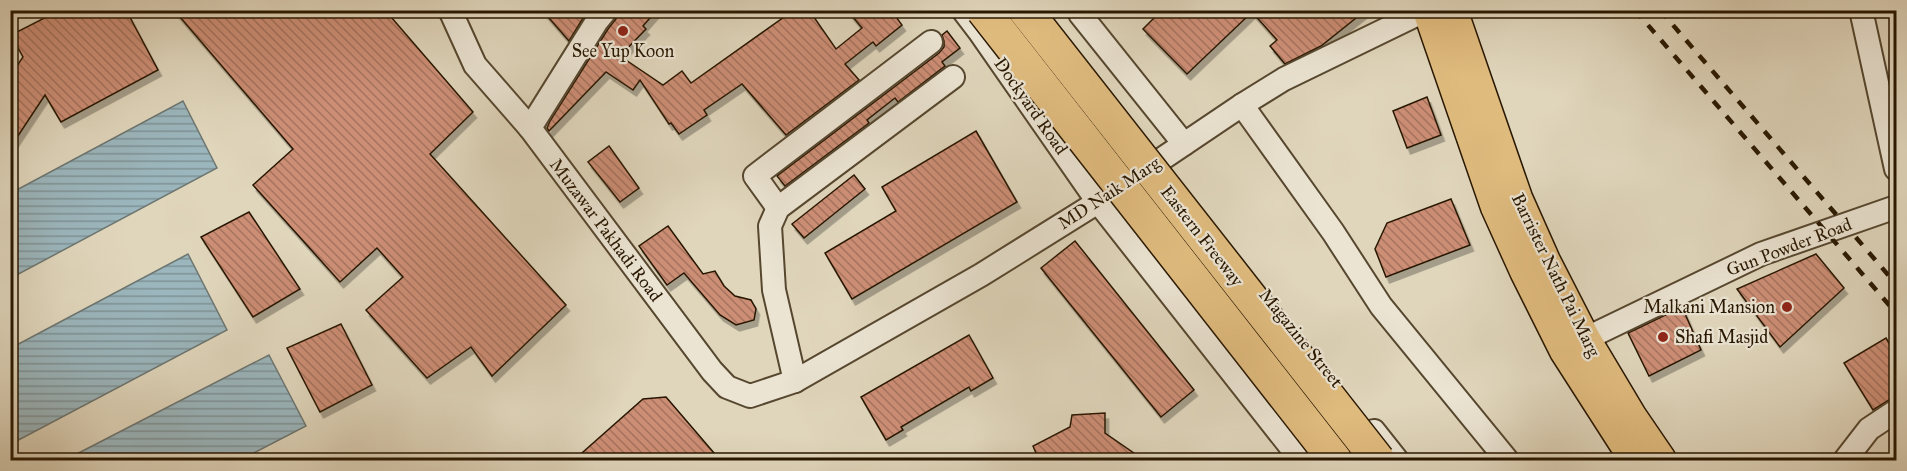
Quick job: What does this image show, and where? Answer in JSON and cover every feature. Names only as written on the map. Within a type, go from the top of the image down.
[{"type":"highway","name":"Eastern Freeway","points":[[983,10],[1335,460]]},
{"type":"highway","name":"Eastern Freeway","points":[[1025,10],[1378,460]]},
{"type":"main road","name":"Barrister Nath Pai Marg","points":[[1427,10],[1496,207],[1525,271],[1565,351],[1635,460]]},
{"type":"main road","name":"Barrister Nath Pai Marg","points":[[1452,10],[1517,198],[1545,261],[1585,339],[1631,416],[1662,460]]},
{"type":"street","points":[[530,128],[606,10]]},
{"type":"street","name":"Dockyard Road","points":[[963,10],[1098,202]]},
{"type":"street","points":[[1042,10],[1160,160]]},
{"type":"street","points":[[1084,10],[1080,14],[1184,144]]},
{"type":"street","name":"MD Naik Marg","points":[[795,381],[981,274],[1098,202],[1284,79],[1427,10]]},
{"type":"street","points":[[1862,10],[1896,169]]},
{"type":"street","name":"Muzawar Pakhadi Road","points":[[459,15],[475,65],[530,128],[712,371],[727,387],[750,396],[795,381]]},
{"type":"street","points":[[778,208],[755,176],[931,42]]},
{"type":"street","points":[[795,381],[774,290],[770,226],[778,208],[953,77]]},
{"type":"street","points":[[1242,105],[1333,232],[1381,306],[1507,460]]},
{"type":"street","name":"Magazine Street","points":[[1160,160],[1397,460]]},
{"type":"street","points":[[1098,202],[1301,460]]},
{"type":"street","name":"Gun Powder Road","points":[[1585,339],[1761,254],[1896,207]]},
{"type":"street","points":[[1845,460],[1869,429],[1896,411]]},
{"type":"water","points":[[183,101],[217,168],[11,278],[11,193]]},
{"type":"water","points":[[188,254],[227,330],[11,444],[11,348]]},
{"type":"water","points":[[269,355],[306,426],[240,460],[65,460]]},
{"type":"building","points":[[60,10],[126,10],[158,70],[61,122],[45,95],[10,148],[10,76],[23,57],[11,35]]},
{"type":"building","points":[[174,10],[385,10],[473,112],[430,154],[566,305],[492,376],[471,347],[427,378],[366,310],[403,277],[377,248],[340,282],[253,185],[293,149]]},
{"type":"building","points":[[542,10],[588,10],[569,41]]},
{"type":"building","points":[[619,10],[657,10],[643,26],[646,29],[620,56],[663,85],[682,71],[691,83],[794,10],[809,10],[836,49],[862,28],[847,10],[891,10],[902,25],[876,46],[873,42],[845,64],[859,80],[786,135],[742,84],[704,110],[707,115],[679,134],[671,123],[669,124],[640,80],[633,90],[606,72],[549,131],[547,128],[550,121],[616,19]]},
{"type":"building","points":[[1162,10],[1366,10],[1321,46],[1285,64],[1270,46],[1277,40],[1252,12],[1187,74],[1143,29]]},
{"type":"building","points":[[947,31],[960,48],[942,62],[945,66],[898,102],[895,98],[867,120],[869,123],[785,186],[777,176],[939,53],[944,47],[942,35]]},
{"type":"building","points":[[1427,97],[1441,135],[1407,148],[1393,111]]},
{"type":"building","points":[[976,131],[1017,202],[852,299],[825,253],[896,211],[882,187]]},
{"type":"building","points":[[609,146],[639,188],[620,202],[588,162]]},
{"type":"building","points":[[854,175],[865,189],[804,238],[792,224]]},
{"type":"building","points":[[1451,199],[1470,245],[1386,277],[1375,249],[1387,223]]},
{"type":"building","points":[[249,212],[300,289],[253,317],[201,237]]},
{"type":"building","points":[[668,226],[703,274],[715,271],[724,286],[735,296],[751,300],[756,309],[754,320],[736,325],[720,315],[684,273],[667,285],[639,246]]},
{"type":"building","points":[[1075,241],[1194,390],[1161,417],[1041,268]]},
{"type":"building","name":"Malkani Mansion","points":[[1816,254],[1844,288],[1780,347],[1737,289]]},
{"type":"building","name":"Shafi Masjid","points":[[1682,307],[1701,350],[1649,376],[1628,333]]},
{"type":"building","points":[[341,324],[372,385],[320,412],[287,348]]},
{"type":"building","points":[[969,335],[993,378],[971,391],[969,387],[901,427],[903,430],[886,440],[861,397]]},
{"type":"building","points":[[1886,338],[1896,355],[1896,397],[1873,410],[1844,363]]},
{"type":"building","points":[[666,397],[714,453],[705,460],[574,460],[643,399]]},
{"type":"building","points":[[1105,413],[1105,433],[1144,460],[1039,460],[1033,446],[1070,427],[1072,415]]},
{"type":"railway","points":[[1635,10],[1896,313]]},
{"type":"railway","points":[[1660,10],[1896,284]]},
{"type":"place","name":"See Yup Koon","points":[[623,31]]},
{"type":"place","name":"Malkani Mansion","points":[[1787,307]]},
{"type":"place","name":"Shafi Masjid","points":[[1663,337]]}]
